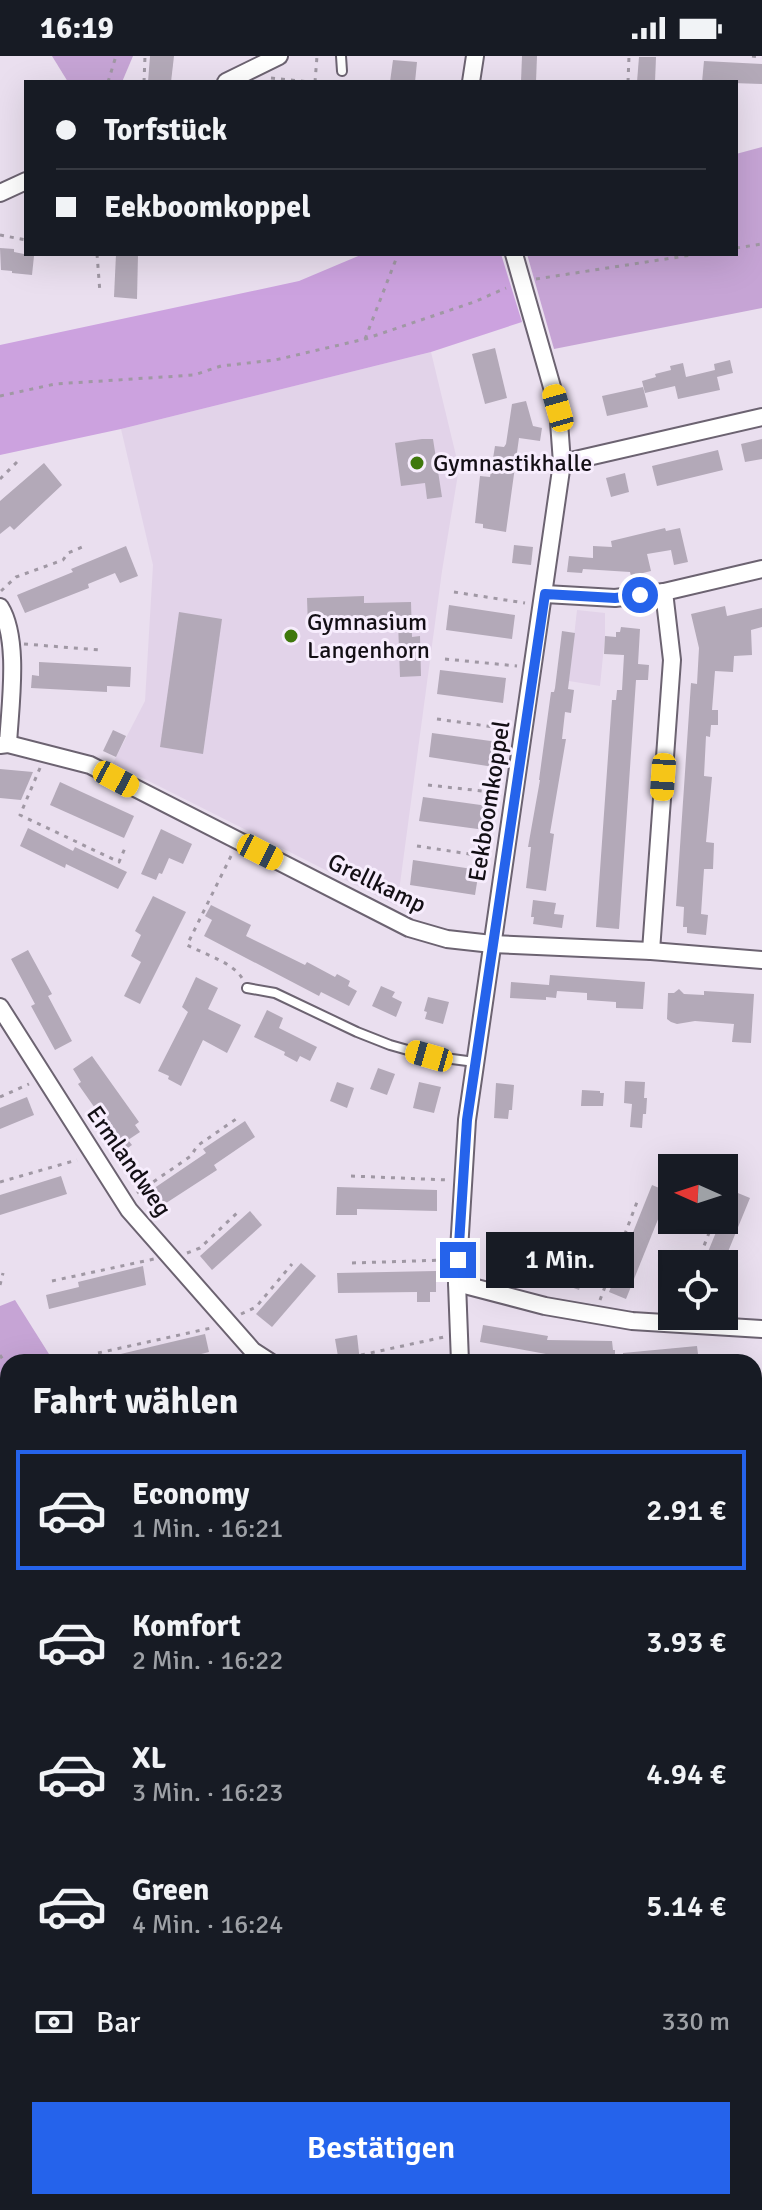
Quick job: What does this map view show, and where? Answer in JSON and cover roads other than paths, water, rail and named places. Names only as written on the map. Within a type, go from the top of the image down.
[{"type":"street","points":[[230,80],[279,56]]},
{"type":"street","points":[[471,80],[475,56]]},
{"type":"street","points":[[0,193],[24,182]]},
{"type":"street","name":"Eekboomkoppel","points":[[460,1354],[457,1283],[467,1120],[562,463],[558,408],[515,256]]},
{"type":"street","points":[[562,463],[762,417]]},
{"type":"street","points":[[544,600],[615,598],[664,592],[762,569]]},
{"type":"street","points":[[651,951],[672,660],[664,592]]},
{"type":"street","points":[[0,607],[7,618],[12,643],[4,744]]},
{"type":"street","name":"Grellkamp","points":[[4,744],[90,765],[409,928],[447,939],[762,960]]},
{"type":"street","name":"Ermlandweg","points":[[0,1007],[124,1202],[258,1354]]},
{"type":"street","points":[[457,1283],[545,1306],[632,1321],[762,1329]]},
{"type":"lane","points":[[341,56],[342,71]]},
{"type":"lane","points":[[247,988],[275,993],[390,1045],[429,1056],[475,1062]]},
{"type":"place","name":"Gymnastikhalle","points":[[417,463]]},
{"type":"place","name":"Gymnasium Langenhorn","points":[[291,636]]}]
